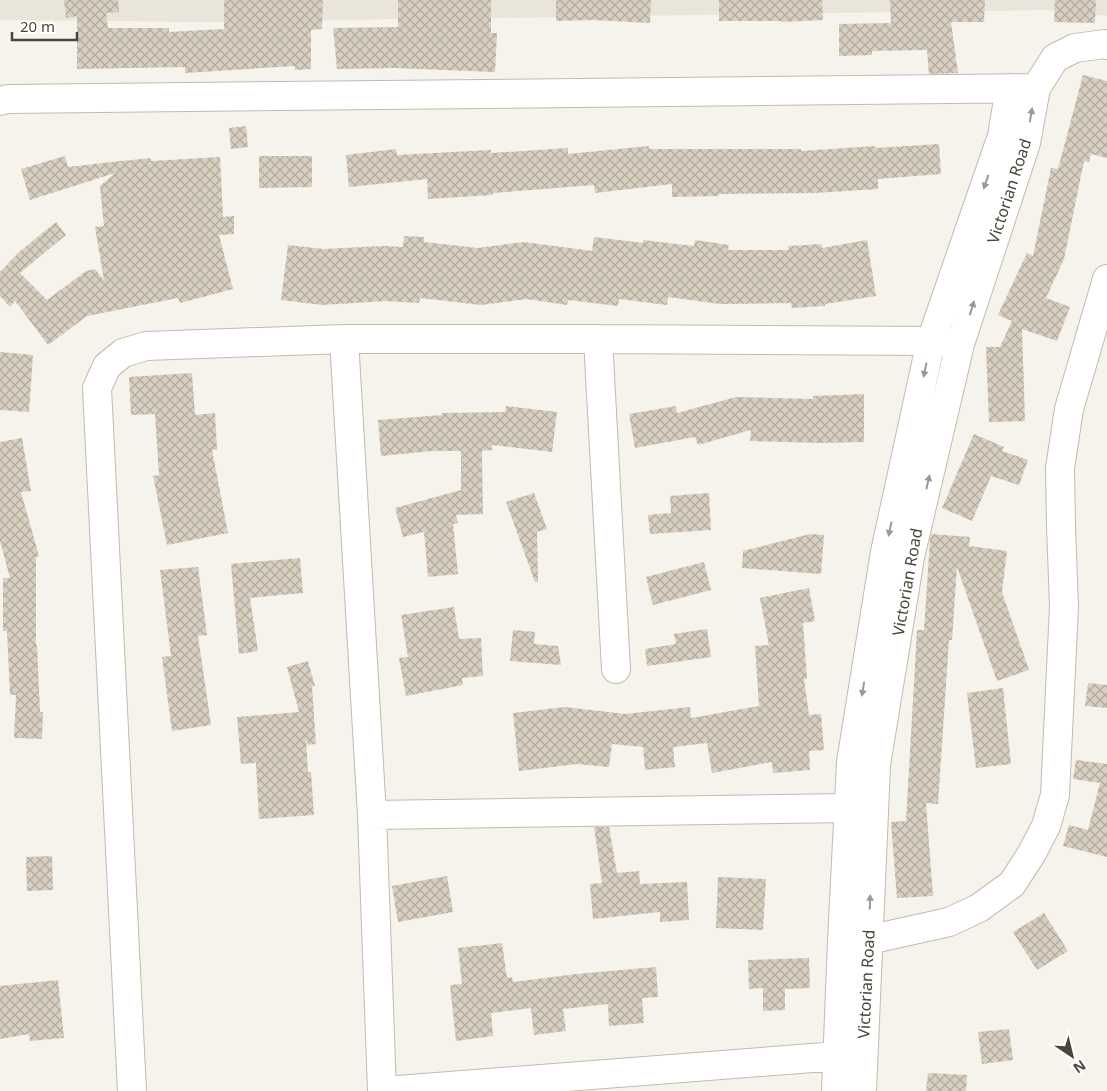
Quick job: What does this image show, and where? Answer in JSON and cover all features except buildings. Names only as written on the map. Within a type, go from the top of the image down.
[{"type":"lane","points":[[0,101],[8,99],[1036,88],[1055,58],[1075,48],[1107,45]]},
{"type":"lane","name":"Victorian Road","points":[[836,1091],[851,1057],[868,940],[861,806],[851,762],[885,552],[931,341],[1002,136],[1010,88]]},
{"type":"lane","name":"Victorian Road","points":[[862,1091],[851,1057],[842,932],[861,806],[876,765],[910,557],[960,344],[1026,142],[1036,88]]},
{"type":"lane","points":[[868,940],[948,922],[979,908],[1012,884],[1032,853],[1046,826],[1054,795],[1064,606],[1060,468],[1070,409],[1107,279]]},
{"type":"lane","points":[[132,1091],[97,388],[107,366],[122,353],[146,346],[344,338],[931,341],[960,344]]},
{"type":"lane","points":[[344,338],[372,815],[383,1091],[851,1057]]},
{"type":"lane","points":[[598,339],[616,669]]},
{"type":"lane","points":[[372,815],[861,806]]},
{"type":"shaded area","points":[[0,0],[1107,0],[1107,16],[1048,10],[201,22],[0,20]]}]
